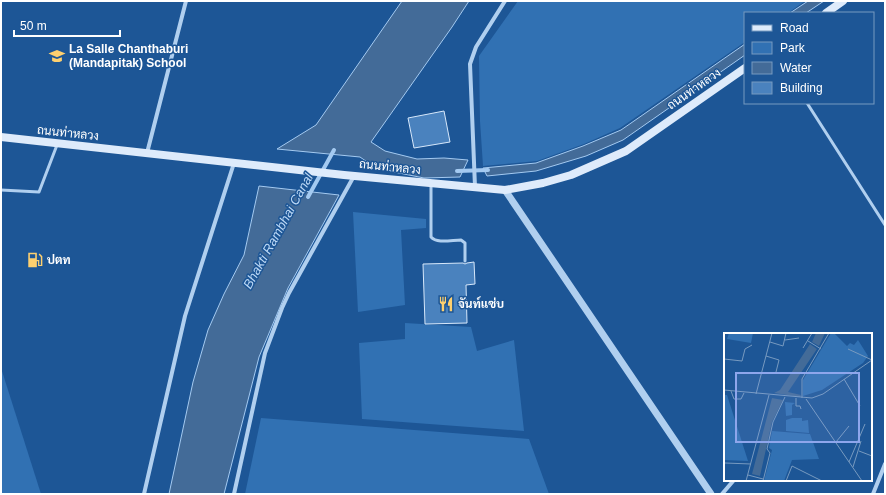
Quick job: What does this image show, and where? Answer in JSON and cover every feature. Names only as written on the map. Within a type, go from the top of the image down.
[{"type":"main road","points":[[827,12],[843,1]]},
{"type":"main road","name":"ถนนท่าหลวง","points":[[1,137],[256,166],[505,190],[543,183],[572,175],[626,151],[744,69]]},
{"type":"street","points":[[146,154],[186,1]]},
{"type":"street","points":[[475,187],[470,64],[476,47],[505,1]]},
{"type":"street","points":[[144,494],[185,316],[234,163]]},
{"type":"street","points":[[234,494],[265,354],[276,323],[287,298],[354,176]]},
{"type":"street","points":[[505,190],[711,494]]},
{"type":"street","points":[[873,494],[885,464]]},
{"type":"street","points":[[722,494],[733,481]]},
{"type":"lane","points":[[808,104],[885,225]]},
{"type":"lane","points":[[1,190],[39,192],[58,144]]},
{"type":"lane","points":[[431,184],[431,237],[433,240],[437,241],[461,240],[465,243],[465,261]]},
{"type":"green space","points":[[518,1],[805,1],[789,12],[744,12],[744,43],[620,128],[584,144],[537,161],[483,166],[480,121],[479,56]]},
{"type":"green space","points":[[353,212],[426,219],[426,228],[401,230],[405,305],[358,312]]},
{"type":"green space","points":[[405,323],[471,327],[477,351],[514,340],[524,431],[362,419],[359,343],[405,339]]},
{"type":"green space","points":[[1,368],[41,494],[1,494]]},
{"type":"green space","points":[[261,418],[529,439],[549,494],[245,494]]},
{"type":"water","points":[[402,1],[469,1],[371,142],[385,151],[417,159],[444,158],[468,160],[460,177],[424,178],[394,172],[370,164],[360,157],[277,149],[316,125]]},
{"type":"water","points":[[808,1],[824,1],[808,12],[792,12]]},
{"type":"water","points":[[744,45],[744,56],[623,140],[586,156],[536,171],[487,176],[483,168],[536,163],[621,130]]},
{"type":"water","points":[[259,186],[339,195],[288,288],[259,357],[224,494],[169,494],[193,382],[208,330],[244,255]]},
{"type":"building","points":[[444,111],[450,142],[414,148],[408,118]]},
{"type":"building","name":"จันท์แซ่บ","points":[[474,262],[475,284],[466,285],[467,323],[425,324],[423,264],[465,264]]},
{"type":"waterway","name":"Bhakti Rambhai Canal","points":[[308,197],[334,150]]},
{"type":"waterway","points":[[457,171],[488,170]]},
{"type":"place","name":"La Salle Chanthaburi (Mandapitak) School","points":[[57,56]]},
{"type":"place","name":"ปตท","points":[[35,260]]},
{"type":"place","name":"จันท์แซ่บ","points":[[446,304]]}]
